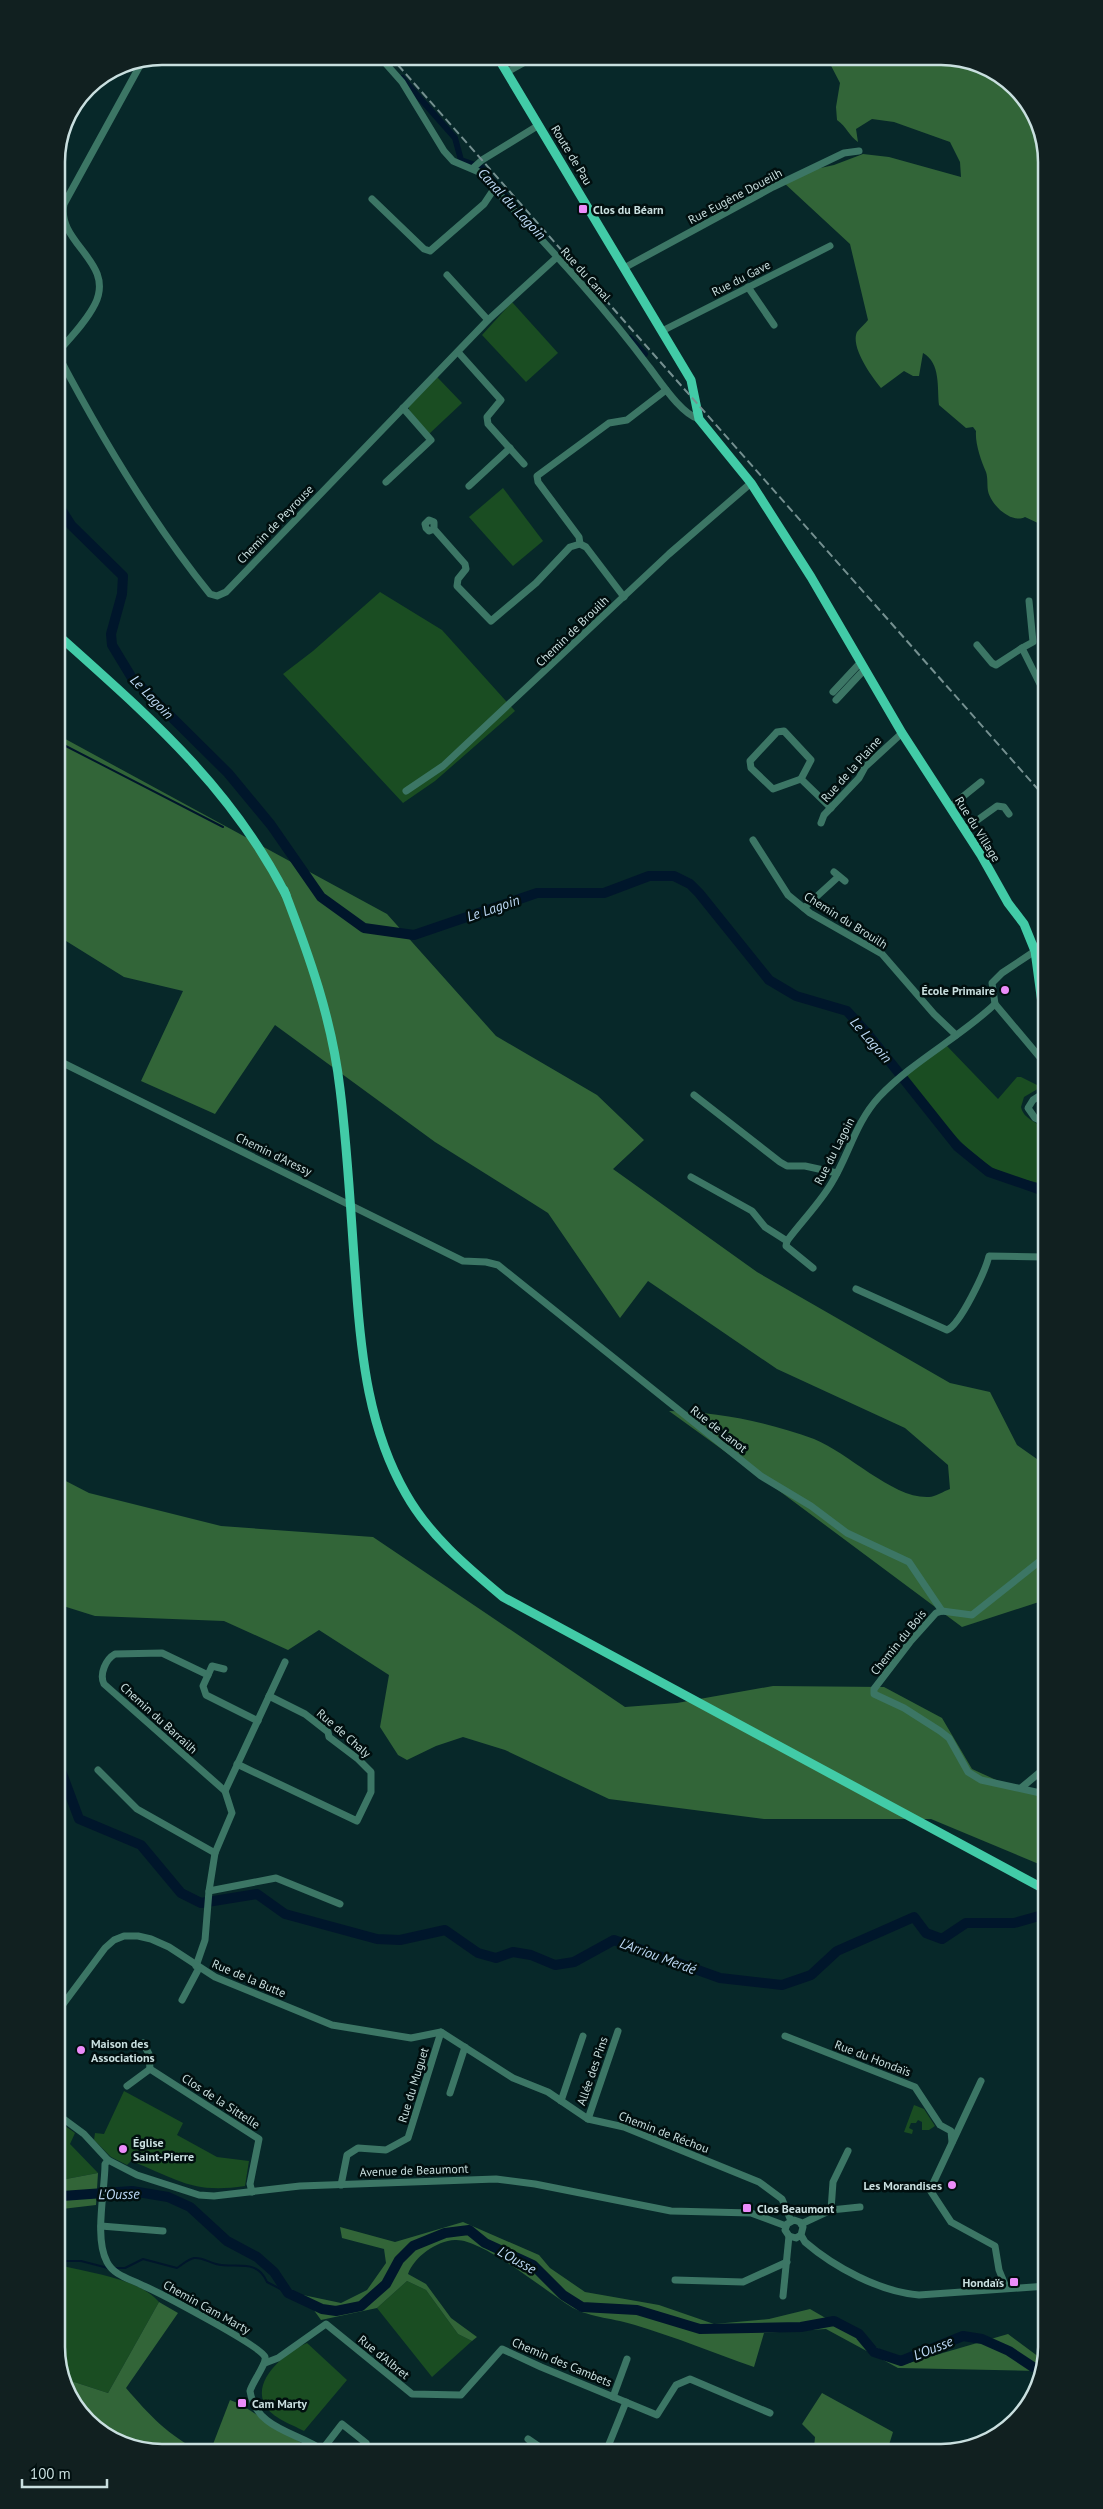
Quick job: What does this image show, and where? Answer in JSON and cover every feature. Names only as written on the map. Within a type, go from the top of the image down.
[{"type":"main road","name":"Route de Pau","points":[[503,65],[691,380],[699,418]]},
{"type":"main road","name":"Rue du Village","points":[[699,418],[751,483],[811,577],[902,733],[965,829],[1008,903],[1024,924],[1034,949],[1038,977]]},
{"type":"main road","points":[[65,641],[161,728],[213,784],[237,815],[284,890],[307,951],[330,1025],[340,1089],[360,1336],[375,1421],[390,1464],[406,1495],[430,1527],[479,1577],[584,1637],[956,1838],[980,1855],[1038,1886]]},
{"type":"street","name":"Rue du Canal","points":[[387,65],[402,82],[444,151],[462,166],[475,166],[629,340],[666,390],[686,411],[699,418]]},
{"type":"street","points":[[507,72],[520,65]]},
{"type":"street","points":[[65,202],[139,68]]},
{"type":"street","points":[[475,166],[539,124]]},
{"type":"street","name":"Rue Eugène Doueilh","points":[[624,268],[773,187],[844,153],[859,151]]},
{"type":"street","points":[[372,199],[424,249],[430,251],[484,204],[494,188]]},
{"type":"street","points":[[65,223],[94,265],[100,279],[100,291],[96,304],[65,343]]},
{"type":"street","name":"Rue du Gave","points":[[662,331],[830,246]]},
{"type":"street","name":"Chemin de Peyrouse","points":[[65,368],[153,518],[191,571],[210,594],[217,596],[226,592],[488,320],[556,258]]},
{"type":"street","points":[[448,275],[488,320]]},
{"type":"street","points":[[748,287],[774,325]]},
{"type":"street","points":[[458,352],[501,400],[487,417],[488,424],[524,464]]},
{"type":"street","points":[[580,544],[580,537],[538,482],[537,476],[610,423],[627,420],[666,390]]},
{"type":"street","points":[[386,482],[431,440],[403,408]]},
{"type":"street","points":[[469,486],[510,448]]},
{"type":"street","name":"Chemin de Brouilh","points":[[406,790],[443,766],[669,554],[751,483]]},
{"type":"street","points":[[434,529],[465,564],[466,569],[458,579],[457,586],[492,621],[495,621],[536,583],[570,547],[580,544],[586,547],[624,597]]},
{"type":"street","points":[[977,645],[992,664],[996,665],[1034,642],[1029,601]]},
{"type":"street","points":[[1022,648],[1038,680]]},
{"type":"street","points":[[834,696],[862,666]]},
{"type":"street","points":[[784,731],[811,760],[801,779],[773,789],[751,768],[750,761],[777,732],[784,731]]},
{"type":"street","name":"Rue de la Plaine","points":[[821,823],[824,815],[859,778],[865,767],[902,733]]},
{"type":"street","points":[[801,779],[831,808]]},
{"type":"street","points":[[950,807],[981,782]]},
{"type":"street","points":[[965,829],[997,806],[1004,807],[1009,814]]},
{"type":"street","name":"Chemin du Brouilh","points":[[752,840],[788,895],[804,908],[882,954],[934,1014],[956,1035]]},
{"type":"street","points":[[804,908],[839,877]]},
{"type":"street","points":[[1038,947],[1002,973],[992,983],[995,1004],[1038,1055]]},
{"type":"street","name":"Rue du Lagoin","points":[[787,1241],[831,1184],[858,1125],[878,1098],[905,1074],[956,1035],[970,1027],[995,1004]]},
{"type":"street","name":"Chemin d'Aressy","points":[[65,1064],[463,1262],[481,1262]]},
{"type":"street","points":[[694,1095],[787,1166],[805,1166],[837,1173]]},
{"type":"street","points":[[1030,1113],[1029,1105],[1038,1098]]},
{"type":"street","points":[[1030,1113],[1038,1114]]},
{"type":"street","points":[[1030,1113],[1038,1118]]},
{"type":"street","points":[[691,1177],[752,1211],[765,1227],[787,1241],[786,1246],[813,1268]]},
{"type":"street","points":[[856,1289],[947,1330],[954,1324],[975,1290],[989,1256],[1038,1257]]},
{"type":"street","name":"Rue de Lanot","points":[[481,1262],[498,1265],[761,1476],[811,1506],[847,1533],[909,1562],[942,1611]]},
{"type":"street","name":"Chemin du Bois","points":[[1021,1788],[1009,1788],[981,1780],[968,1772],[949,1738],[904,1708],[874,1694],[874,1689],[927,1621],[942,1611],[972,1615],[1038,1563]]},
{"type":"street","name":"Chemin du Barrailh","points":[[208,1675],[162,1653],[115,1654],[110,1656],[102,1679],[225,1791]]},
{"type":"street","points":[[182,2000],[197,1967],[205,1940],[206,1910],[215,1852],[232,1813],[225,1791],[285,1662]]},
{"type":"street","points":[[224,1669],[212,1666],[202,1686],[206,1695],[258,1721]]},
{"type":"street","name":"Rue de Chaly","points":[[238,1764],[357,1821],[371,1792],[371,1772],[358,1759],[329,1737],[328,1732],[305,1714],[270,1696]]},
{"type":"street","points":[[98,1770],[137,1809],[215,1852]]},
{"type":"street","points":[[1021,1788],[1038,1774]]},
{"type":"street","points":[[1021,1788],[1038,1792]]},
{"type":"street","points":[[209,1892],[276,1878],[340,1904]]},
{"type":"street","name":"Rue de la Butte","points":[[65,2002],[104,1948],[114,1940],[124,1936],[151,1939],[169,1947],[214,1978],[332,2025],[410,2038],[438,2031]]},
{"type":"street","name":"Chemin de Réchou","points":[[438,2031],[513,2078],[548,2092],[588,2119],[624,2127],[759,2182],[782,2199],[789,2223]]},
{"type":"street","name":"Rue du Muguet","points":[[341,2185],[347,2155],[358,2148],[386,2150],[408,2138],[438,2031]]},
{"type":"street","name":"Allée des Pins","points":[[588,2119],[618,2031]]},
{"type":"street","points":[[561,2101],[583,2036]]},
{"type":"street","name":"Rue du Hondaïs","points":[[785,2036],[917,2088],[940,2125],[951,2131],[952,2142]]},
{"type":"street","points":[[127,2086],[150,2069],[149,2054],[143,2043]]},
{"type":"street","points":[[450,2093],[465,2048]]},
{"type":"street","name":"Clos de la Sittelle","points":[[150,2069],[259,2139],[250,2184],[252,2192]]},
{"type":"street","points":[[981,2081],[930,2190],[951,2222],[995,2246],[1006,2288]]},
{"type":"street","name":"Avenue de Beaumont","points":[[65,2120],[84,2134],[108,2160],[137,2175],[199,2196],[341,2185],[496,2179],[535,2184],[671,2210],[751,2213],[789,2223]]},
{"type":"street","points":[[831,2210],[834,2182],[848,2151]]},
{"type":"street","name":"Chemin Cam Marty","points":[[108,2160],[105,2164],[101,2226],[101,2241],[107,2263],[114,2271],[242,2338],[260,2350],[265,2357],[265,2363]]},
{"type":"street","points":[[801,2224],[831,2210],[860,2207]]},
{"type":"street","points":[[783,2296],[789,2236],[786,2230],[789,2223],[797,2221],[804,2230],[802,2235],[805,2242],[817,2252],[843,2269],[904,2293],[920,2295],[1038,2286]]},
{"type":"street","points":[[101,2226],[163,2231]]},
{"type":"street","points":[[789,2236],[796,2238],[802,2235]]},
{"type":"street","points":[[675,2280],[743,2282],[787,2262]]},
{"type":"street","name":"Rue d'Albret","points":[[265,2363],[278,2358],[326,2324],[412,2394],[461,2395],[502,2349]]},
{"type":"street","name":"Chemin des Cambets","points":[[502,2349],[541,2368],[657,2415],[676,2385],[690,2380],[770,2413]]},
{"type":"street","name":"Chemin des Cambets","points":[[613,2397],[627,2359]]},
{"type":"street","points":[[265,2363],[255,2378],[250,2391],[258,2411],[267,2422],[310,2444]]},
{"type":"street","points":[[609,2444],[626,2402]]},
{"type":"street","points":[[327,2444],[342,2424],[366,2443]]},
{"type":"street","points":[[528,2439],[535,2444]]},
{"type":"green space","points":[[831,65],[947,65],[960,67],[978,72],[1000,85],[1019,104],[1029,122],[1038,156],[1038,523],[1025,517],[1014,518],[1008,516],[993,502],[988,491],[987,474],[977,447],[976,431],[973,427],[966,428],[939,405],[937,376],[929,357],[923,353],[919,376],[913,376],[904,371],[881,388],[863,362],[856,338],[857,332],[868,320],[850,244],[783,182],[807,171],[834,165],[863,154],[889,157],[961,177],[960,162],[950,142],[894,122],[872,119],[856,129],[858,142],[837,120],[836,107],[840,83]]},
{"type":"green space","points":[[512,302],[558,353],[526,382],[482,335]]},
{"type":"green space","points":[[437,377],[462,403],[429,434],[409,410],[409,405]]},
{"type":"green space","points":[[503,488],[543,541],[513,566],[469,517]]},
{"type":"green space","points":[[380,592],[442,630],[515,711],[435,781],[403,803],[283,674],[313,651]]},
{"type":"green space","points":[[65,739],[387,914],[496,1036],[597,1095],[644,1140],[613,1169],[757,1272],[950,1383],[990,1392],[1017,1445],[1038,1460],[1038,1602],[962,1627],[669,1411],[706,1413],[743,1419],[797,1433],[828,1446],[886,1483],[915,1496],[931,1497],[950,1489],[948,1465],[905,1428],[777,1369],[648,1281],[620,1318],[548,1213],[435,1142],[275,1025],[215,1114],[141,1081],[183,991],[124,977],[65,940]]},
{"type":"green space","points":[[946,1045],[998,1099],[1017,1077],[1021,1077],[1038,1086],[1038,1089],[1024,1097],[1021,1107],[1025,1115],[1038,1125],[1038,1183],[1004,1174],[980,1159],[946,1125],[906,1076]]},
{"type":"green space","points":[[65,1481],[89,1493],[221,1526],[373,1537],[625,1707],[677,1703],[773,1686],[884,1687],[942,1718],[972,1769],[1005,1784],[1038,1791],[1038,1864],[931,1819],[764,1819],[609,1799],[505,1750],[463,1737],[436,1746],[407,1760],[398,1755],[380,1727],[389,1675],[319,1630],[288,1650],[224,1621],[95,1616],[65,1607]]},
{"type":"green space","points":[[124,2091],[183,2123],[177,2135],[217,2157],[249,2161],[245,2186],[211,2188],[198,2186],[173,2179],[131,2161],[127,2165],[111,2157],[94,2140],[95,2133],[104,2134]]},
{"type":"green space","points":[[914,2105],[924,2109],[935,2126],[929,2130],[922,2130],[922,2122],[918,2120],[916,2123],[911,2123],[909,2128],[913,2130],[912,2134],[904,2132]]},
{"type":"green space","points":[[65,2126],[75,2133],[70,2144],[98,2173],[65,2179]]},
{"type":"green space","points":[[98,2173],[96,2205],[65,2209],[65,2179]]},
{"type":"green space","points":[[463,2222],[539,2255],[550,2268],[585,2292],[659,2305],[714,2324],[769,2319],[810,2309],[905,2364],[1008,2334],[1038,2356],[1036,2366],[1035,2371],[898,2368],[826,2329],[764,2333],[754,2367],[650,2330],[580,2311],[562,2301],[498,2257],[467,2242],[455,2240],[440,2243],[420,2256],[408,2274],[426,2284],[451,2318],[477,2337],[472,2341],[458,2334],[426,2290],[407,2281],[377,2308],[321,2320],[303,2295],[341,2303],[367,2290],[386,2263],[384,2249],[342,2238],[340,2227],[395,2242]]},
{"type":"green space","points":[[65,2266],[127,2282],[150,2294],[159,2302],[108,2393],[71,2381],[70,2378],[65,2347]]},
{"type":"green space","points":[[407,2281],[426,2290],[458,2334],[472,2341],[432,2377],[377,2308]]},
{"type":"green space","points":[[159,2302],[178,2313],[126,2388],[160,2424],[186,2444],[143,2442],[125,2437],[114,2431],[89,2411],[81,2401],[71,2381],[108,2393]]},
{"type":"green space","points":[[307,2343],[347,2380],[304,2431],[272,2414],[265,2405],[262,2395],[263,2386],[273,2368],[290,2353]]},
{"type":"green space","points":[[822,2393],[893,2432],[889,2444],[814,2444],[815,2437],[802,2424]]},
{"type":"green space","points":[[230,2400],[240,2404],[303,2444],[213,2444]]},
{"type":"waterway","name":"Canal du Lagoin","points":[[402,78],[455,138],[461,160],[481,167],[510,201]]},
{"type":"waterway","name":"Canal du Lagoin","points":[[630,338],[645,354]]},
{"type":"waterway","name":"Le Lagoin","points":[[65,516],[71,525],[123,576],[122,594],[111,634],[112,645],[132,678],[228,773],[271,825],[321,897],[364,928],[414,935],[537,893],[604,893],[649,876],[674,876],[690,884],[699,893],[769,980],[796,996],[847,1011],[867,1033],[957,1146],[989,1172],[1038,1189]]},
{"type":"waterway","points":[[65,746],[223,827]]},
{"type":"waterway","name":"L'Arriou Merdé","points":[[65,1781],[79,1819],[141,1845],[181,1893],[201,1903],[257,1894],[285,1914],[377,1939],[400,1940],[445,1930],[478,1953],[496,1958],[513,1952],[531,1955],[555,1965],[574,1962],[614,1940],[720,1978],[782,1985],[811,1975],[837,1951],[914,1917],[926,1933],[942,1939],[966,1923],[1014,1923],[1038,1916]]},
{"type":"waterway","name":"L'Ousse","points":[[65,2196],[132,2191],[168,2197],[190,2207],[227,2241],[257,2257],[274,2272],[288,2293],[322,2309],[336,2311],[361,2306],[386,2284],[399,2260],[413,2246],[445,2233],[469,2230],[485,2243],[533,2265],[563,2295],[582,2307],[637,2310],[700,2329],[801,2327],[834,2321],[859,2334],[874,2352],[901,2361],[963,2336],[982,2339],[1009,2351],[1036,2367]]},
{"type":"waterway","points":[[115,2268],[125,2268],[143,2259],[177,2268],[187,2261],[200,2258],[216,2264],[252,2267],[258,2270],[267,2282],[288,2293]]},
{"type":"waterway","points":[[65,2261],[81,2261],[108,2268]]},
{"type":"railway","points":[[398,65],[1038,789]]},
{"type":"place","name":"Clos du Béarn","points":[[583,209]]},
{"type":"place","name":"École Primaire","points":[[1005,990]]},
{"type":"place","name":"Maison des Associations","points":[[81,2050]]},
{"type":"place","name":"Église Saint-Pierre","points":[[123,2149]]},
{"type":"place","name":"Les Morandises","points":[[952,2185]]},
{"type":"place","name":"Clos Beaumont","points":[[747,2208]]},
{"type":"place","name":"Hondaïs","points":[[1014,2282]]},
{"type":"place","name":"Cam Marty","points":[[242,2403]]}]
